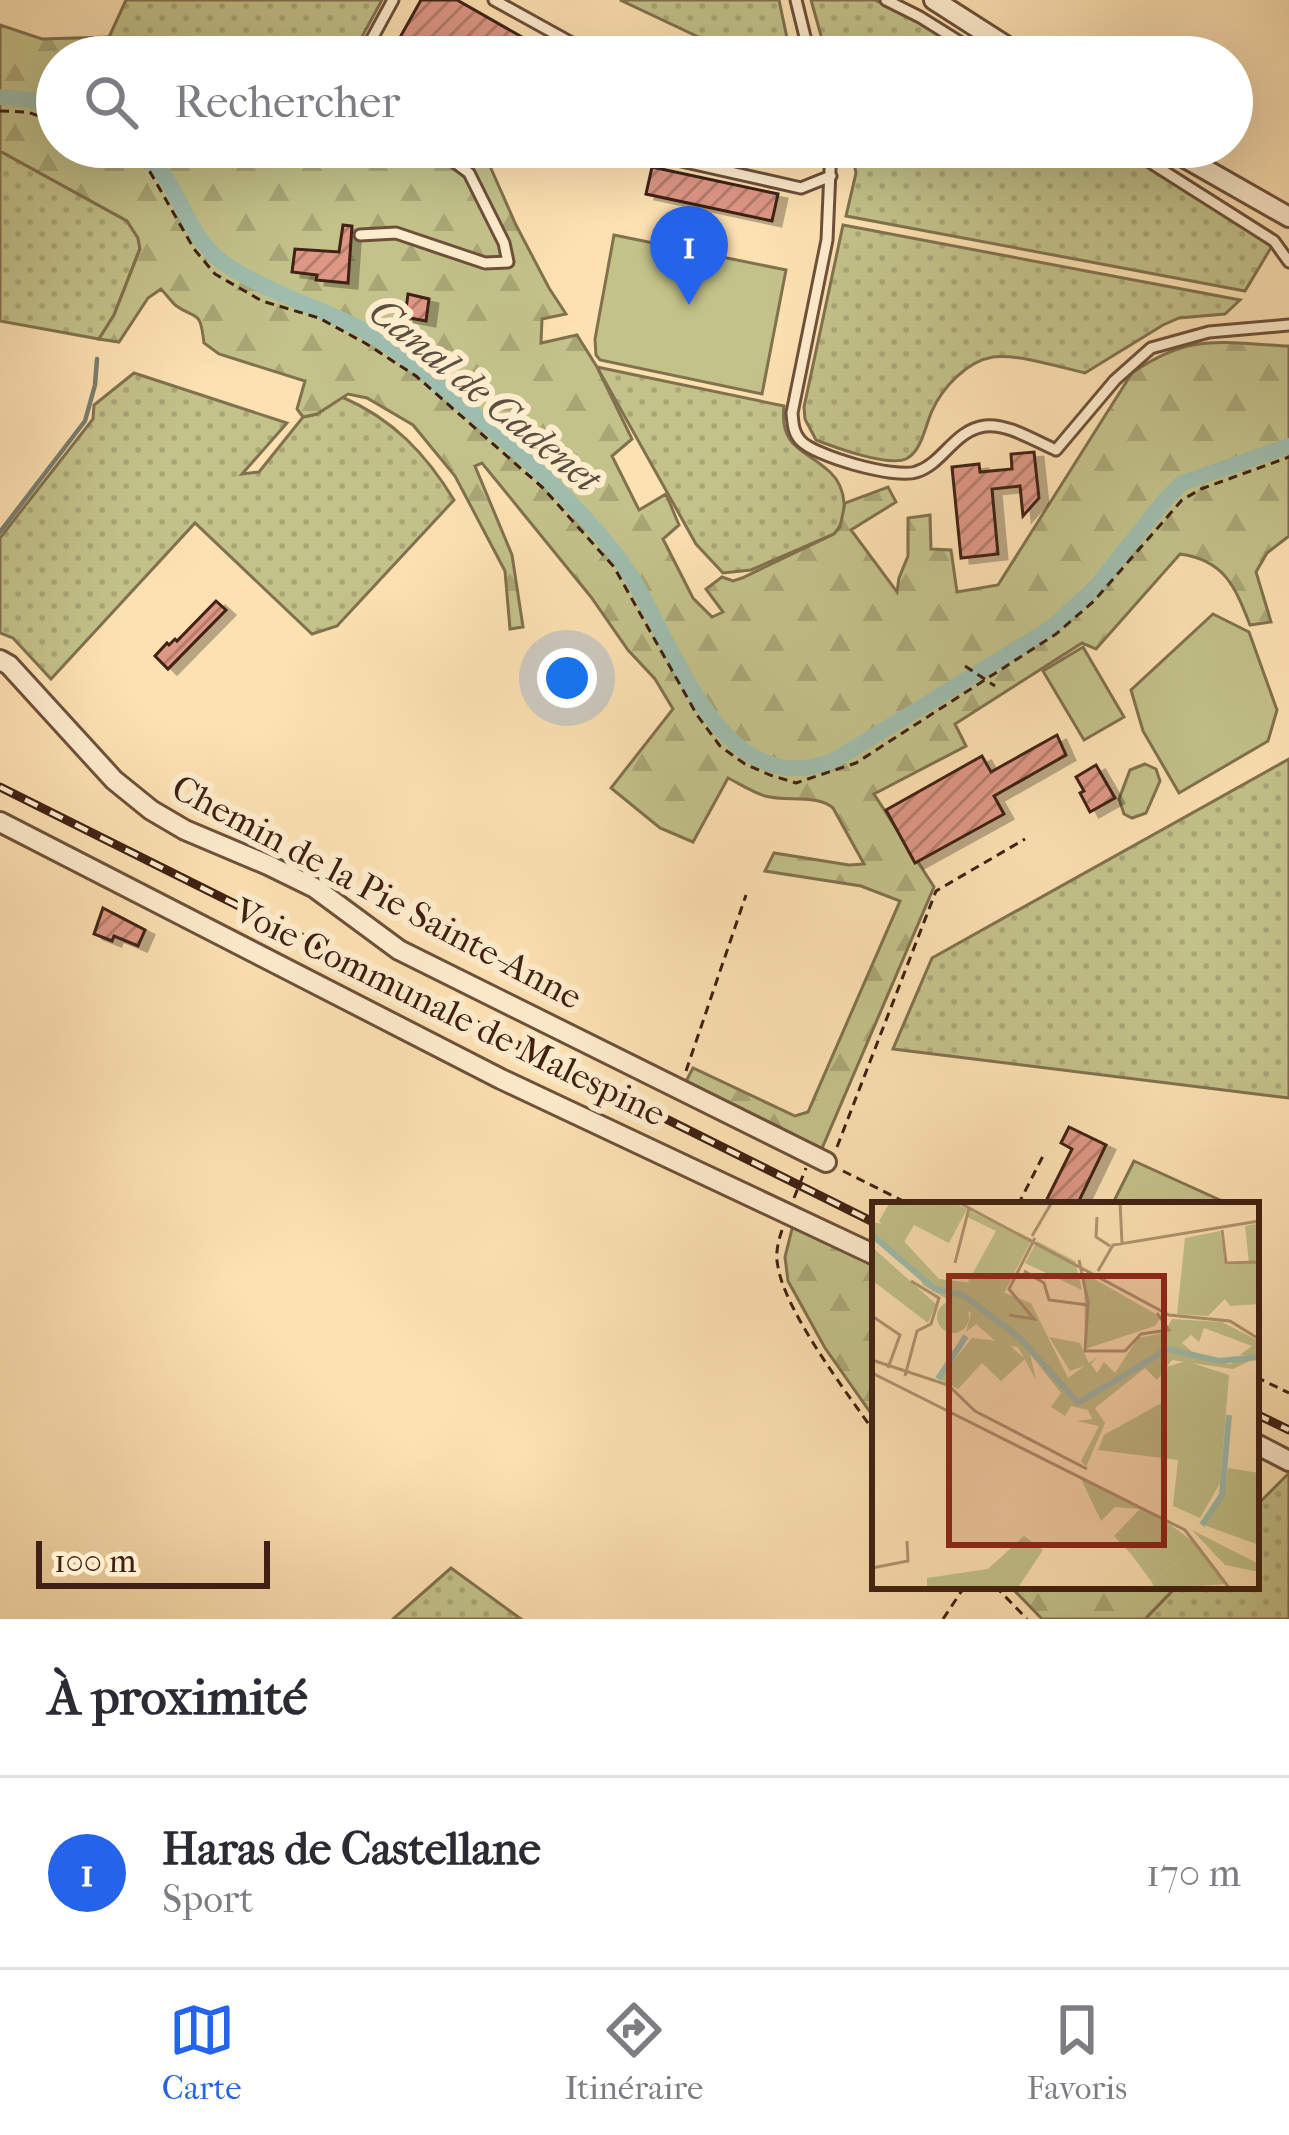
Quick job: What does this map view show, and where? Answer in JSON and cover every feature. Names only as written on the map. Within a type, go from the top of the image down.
[{"type":"street","points":[[934,0],[990,36]]},
{"type":"street","points":[[1203,168],[1289,217]]},
{"type":"street","name":"Chemin de la Pie Sainte-Anne","points":[[0,660],[114,780],[151,810],[315,888],[398,950],[826,1162]]},
{"type":"street","name":"Voie Communale de Malespine","points":[[0,822],[501,1079],[872,1254]]},
{"type":"street","points":[[1259,1446],[1289,1461]]},
{"type":"lane","points":[[373,36],[393,0]]},
{"type":"lane","points":[[494,0],[559,36]]},
{"type":"lane","points":[[796,0],[805,36]]},
{"type":"lane","points":[[886,0],[951,36]]},
{"type":"lane","points":[[360,235],[396,233],[485,263],[508,262],[504,244],[462,168]]},
{"type":"lane","points":[[712,168],[801,188],[831,176]]},
{"type":"lane","points":[[831,168],[826,240],[793,413],[801,442],[839,460],[916,472],[950,444],[988,425],[1055,450],[1115,380],[1150,348],[1209,332],[1289,325]]},
{"type":"lane","points":[[1159,168],[1274,241],[1289,262]]},
{"type":"path","points":[[0,111],[36,115]]},
{"type":"path","points":[[146,168],[194,249],[215,274],[262,302],[319,318],[399,364],[542,488],[614,567],[697,715],[720,746],[745,764],[796,783],[856,763],[1057,634],[1094,601],[1182,500],[1289,457]]},
{"type":"path","points":[[965,666],[995,686]]},
{"type":"path","points":[[872,1428],[784,1287],[777,1245],[806,1167],[826,1162],[837,1147],[936,890],[1025,839]]},
{"type":"path","points":[[673,1085],[692,1060],[746,895]]},
{"type":"path","points":[[1020,1202],[1045,1152]]},
{"type":"path","points":[[826,1162],[905,1202]]},
{"type":"path","points":[[1259,1379],[1289,1394]]},
{"type":"path","points":[[943,1619],[963,1589]]},
{"type":"path","points":[[998,1589],[1027,1619]]},
{"type":"green space","points":[[126,0],[382,0],[362,36],[109,36]]},
{"type":"green space","points":[[620,0],[779,0],[787,36],[696,36]]},
{"type":"green space","points":[[811,0],[875,0],[940,36],[821,36]]},
{"type":"green space","points":[[0,25],[36,37],[36,168],[491,168],[516,225],[566,314],[542,319],[541,343],[577,335],[597,367],[632,439],[612,456],[639,510],[666,494],[679,525],[663,539],[693,598],[712,617],[723,612],[706,589],[722,577],[742,578],[834,534],[845,503],[888,487],[896,502],[851,530],[897,592],[908,556],[908,518],[930,515],[931,549],[951,550],[957,592],[998,585],[1132,373],[1172,351],[1207,343],[1289,346],[1289,536],[1267,553],[1256,572],[1271,622],[1250,625],[1226,577],[1207,562],[1180,554],[1096,649],[1082,643],[955,724],[966,746],[874,794],[934,887],[820,1153],[684,1085],[693,1068],[795,1116],[808,1112],[900,901],[861,886],[765,871],[774,853],[864,864],[833,808],[819,801],[765,796],[728,778],[693,842],[660,828],[611,788],[673,709],[655,679],[482,463],[475,466],[512,555],[523,627],[510,629],[505,571],[455,476],[413,425],[367,398],[348,394],[317,414],[303,417],[297,409],[305,381],[219,354],[204,343],[196,317],[175,305],[161,289],[148,298],[119,342],[99,339],[114,315],[140,249],[138,238],[127,221],[0,151]]},
{"type":"green space","points":[[0,151],[127,221],[138,238],[140,248],[114,315],[99,339],[0,321]]},
{"type":"green space","points":[[855,168],[1149,168],[1272,246],[1245,291],[846,216]]},
{"type":"green space","points":[[843,225],[1240,300],[1225,314],[1179,318],[1163,325],[1085,373],[1015,357],[983,360],[956,377],[942,393],[911,455],[898,461],[874,458],[816,440],[805,419]]},
{"type":"green space","points":[[614,235],[786,270],[762,394],[600,360],[595,339]]},
{"type":"green space","points":[[597,367],[784,406],[790,440],[840,486],[844,512],[839,527],[834,534],[751,570],[723,573],[696,544]]},
{"type":"green space","points":[[134,373],[287,423],[242,474],[259,472],[303,417],[317,414],[342,397],[407,440],[454,500],[337,626],[312,634],[195,523],[51,679],[13,638],[0,633],[0,538],[93,419],[94,405]]},
{"type":"green space","points":[[1213,614],[1249,632],[1277,710],[1268,741],[1179,793],[1143,731],[1131,690]]},
{"type":"green space","points":[[1083,647],[1124,717],[1084,740],[1043,671]]},
{"type":"green space","points":[[1289,759],[1289,1098],[893,1049],[932,958]]},
{"type":"green space","points":[[1145,764],[1156,769],[1160,781],[1146,813],[1132,818],[1124,814],[1119,799],[1130,770]]},
{"type":"green space","points":[[1134,1161],[1224,1202],[1114,1202]]},
{"type":"green space","points":[[793,1225],[872,1264],[872,1415],[825,1348],[788,1281],[785,1257]]},
{"type":"green space","points":[[1289,1473],[1289,1619],[1145,1619],[1174,1589],[1259,1589],[1259,1503]]},
{"type":"green space","points":[[451,1568],[521,1619],[393,1619]]},
{"type":"green space","points":[[1013,1589],[1174,1589],[1145,1619],[1042,1619]]},
{"type":"building","points":[[421,0],[457,0],[520,36],[401,36]]},
{"type":"building","points":[[652,168],[657,168],[778,194],[772,221],[646,194]]},
{"type":"building","points":[[343,225],[352,226],[348,283],[292,272],[295,249],[339,252]]},
{"type":"building","points":[[408,294],[429,299],[426,321],[405,317]]},
{"type":"building","points":[[1034,452],[1039,498],[1023,516],[1020,486],[992,489],[998,554],[961,558],[952,467],[979,464],[980,472],[1012,469],[1011,454]]},
{"type":"building","points":[[216,601],[226,610],[168,669],[155,656]]},
{"type":"building","points":[[1057,735],[1066,755],[994,796],[1004,814],[915,863],[886,810],[982,756],[991,772]]},
{"type":"building","points":[[1096,765],[1115,798],[1090,812],[1076,777]]},
{"type":"building","points":[[103,908],[145,930],[138,946],[94,934]]},
{"type":"building","points":[[1069,1127],[1106,1145],[1078,1202],[1046,1202],[1072,1149],[1061,1143]]},
{"type":"waterway","name":"Canal de Cadenet","points":[[0,97],[36,101]]},
{"type":"waterway","name":"Canal de Cadenet","points":[[158,168],[195,230],[221,261],[381,340],[524,458],[618,557],[700,702],[726,735],[756,758],[791,768],[833,761],[1051,628],[1095,588],[1182,483],[1289,446]]},
{"type":"waterway","points":[[0,532],[85,421],[97,359]]},
{"type":"railway","points":[[0,787],[872,1222]]},
{"type":"railway","points":[[1259,1415],[1289,1430]]},
{"type":"place","name":"Haras de Castellane","points":[[689,305]]}]
